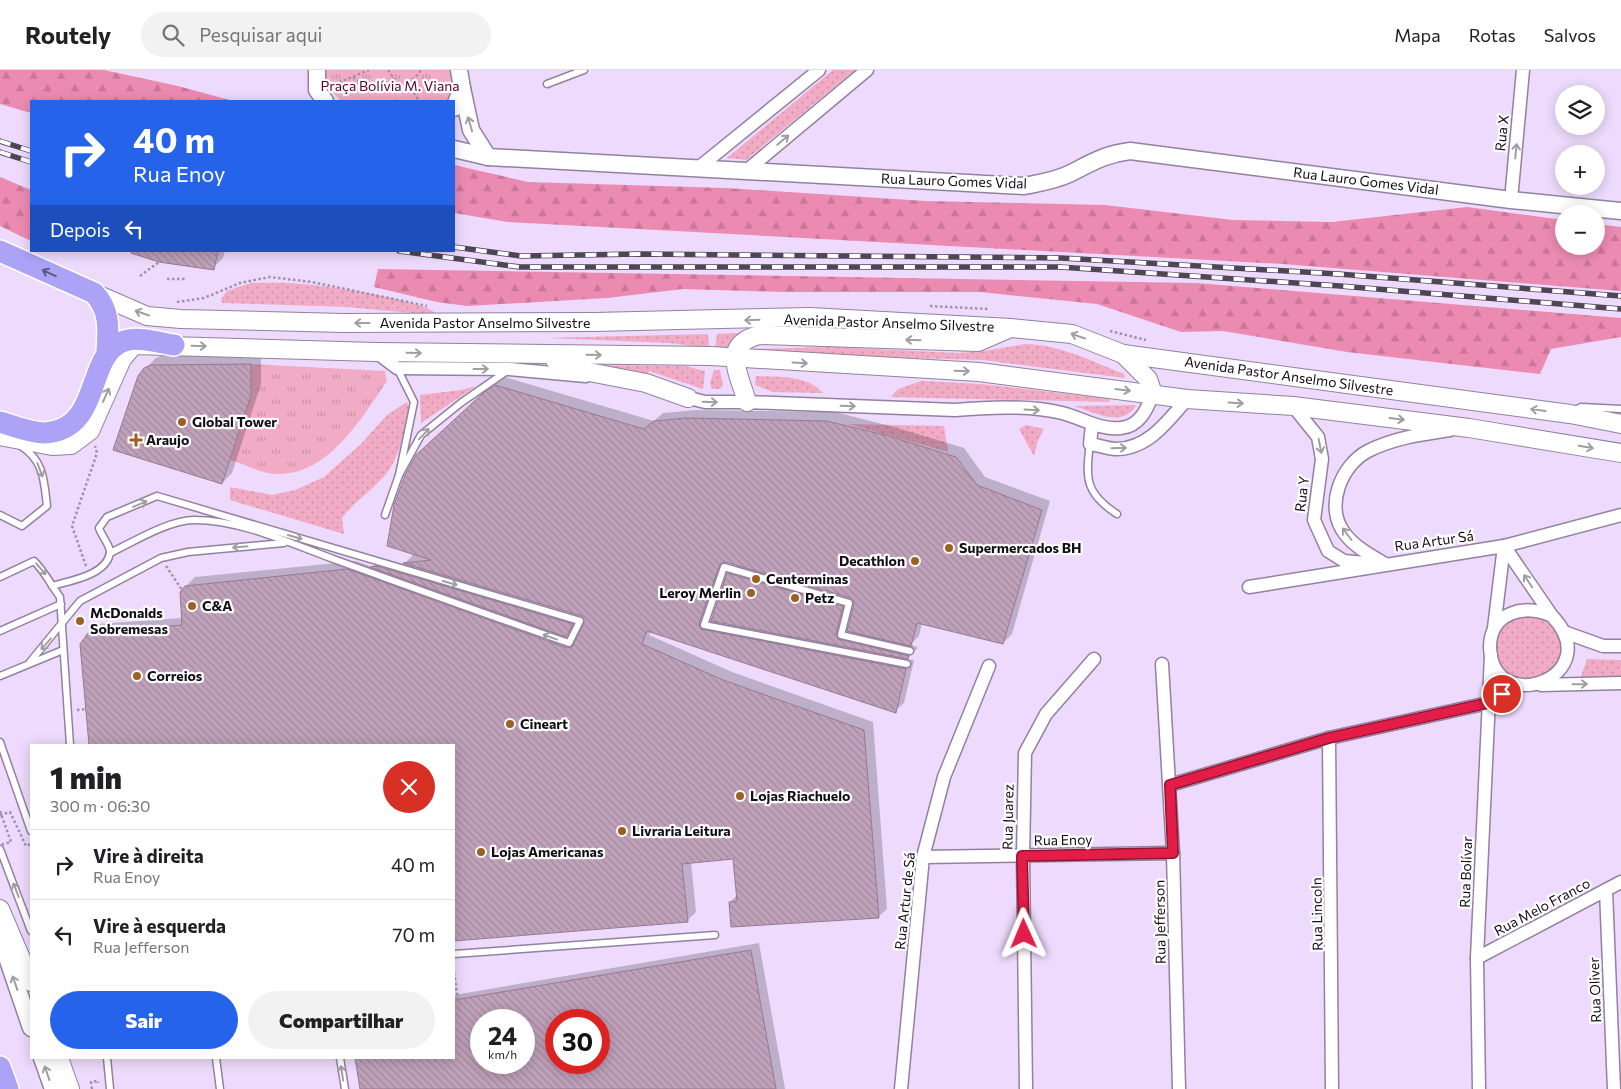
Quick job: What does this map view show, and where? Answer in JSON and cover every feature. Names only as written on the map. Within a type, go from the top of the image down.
[{"type":"highway","points":[[0,251],[94,294],[102,304],[108,318],[111,356]]},
{"type":"highway","points":[[3,432],[43,433],[63,430],[84,410],[111,356],[113,345],[129,339],[174,345]]},
{"type":"highway","points":[[0,1067],[8,1089]]},
{"type":"main road","name":"Avenida Pastor Anselmo Silvestre","points":[[94,294],[147,316],[181,319],[363,323],[624,322],[810,318],[1011,328],[1072,334],[1123,354],[1570,414],[1621,424]]},
{"type":"main road","points":[[747,402],[734,359],[740,344],[746,339],[759,335],[978,342],[1011,328]]},
{"type":"main road","name":"Avenida Pastor Anselmo Silvestre","points":[[174,345],[376,352],[711,356],[734,359],[979,372],[1187,399],[1293,406],[1469,428],[1621,453]]},
{"type":"main road","points":[[1123,354],[1148,379],[1153,394]]},
{"type":"main road","points":[[541,355],[589,372],[646,383],[688,398]]},
{"type":"main road","points":[[3,432],[52,446],[71,445],[90,431],[111,356]]},
{"type":"main road","points":[[0,909],[30,980]]},
{"type":"main road","points":[[59,1059],[70,1089]]},
{"type":"street","points":[[309,70],[321,96]]},
{"type":"street","points":[[317,70],[321,96]]},
{"type":"street","points":[[697,169],[819,70]]},
{"type":"street","points":[[746,171],[867,70]]},
{"type":"street","name":"Rua X","points":[[1511,200],[1524,70]]},
{"type":"street","points":[[455,103],[461,76]]},
{"type":"street","points":[[461,76],[471,130],[488,156]]},
{"type":"street","name":"Rua Lauro Gomes Vidal","points":[[455,149],[488,156],[1024,186],[1048,182],[1110,153],[1130,151],[1511,200],[1621,211]]},
{"type":"street","points":[[376,352],[397,368],[510,369],[588,376],[705,402],[1051,411],[1092,425],[1121,428],[1136,423],[1145,414],[1153,394]]},
{"type":"street","points":[[1092,425],[1090,444],[1116,450],[1136,446],[1154,435],[1187,399]]},
{"type":"street","name":"Rua Y","points":[[1293,406],[1318,436],[1322,459],[1314,520],[1328,551],[1344,561],[1385,564]]},
{"type":"street","points":[[1385,564],[1358,547],[1343,532],[1337,514],[1338,488],[1347,467],[1368,451],[1412,435],[1469,428]]},
{"type":"street","name":"Rua Artur Sá","points":[[1249,587],[1504,546],[1621,515]]},
{"type":"street","points":[[1504,546],[1564,632],[1568,649],[1565,661],[1550,680],[1538,685]]},
{"type":"street","points":[[1504,546],[1494,629],[1490,642],[1491,655],[1496,668],[1504,677],[1518,684],[1621,683]]},
{"type":"street","points":[[1494,629],[1502,619],[1520,610],[1540,610],[1552,616]]},
{"type":"street","points":[[1564,632],[1603,646],[1621,646]]},
{"type":"street","name":"Rua Bolívar","points":[[1479,1089],[1477,958],[1491,655]]},
{"type":"street","name":"Rua Juarez","points":[[1026,1089],[1022,856],[1025,753],[1046,714],[1094,659]]},
{"type":"street","name":"Rua Jefferson","points":[[1162,664],[1173,853],[1179,1089]]},
{"type":"street","name":"Rua Artur de Sá","points":[[901,1089],[923,857],[944,777],[989,666]]},
{"type":"street","points":[[1170,785],[1329,738],[1488,703],[1518,684]]},
{"type":"street","name":"Rua Lincoln","points":[[1329,738],[1332,1089]]},
{"type":"street","name":"Rua Enoy","points":[[923,857],[1173,853]]},
{"type":"street","name":"Rua Melo Franco","points":[[1477,958],[1621,882]]},
{"type":"street","name":"Rua Oliver","points":[[1606,890],[1614,1089]]},
{"type":"street","points":[[0,937],[30,1025]]},
{"type":"street","points":[[42,1059],[53,1089]]},
{"type":"lane","points":[[547,84],[584,70]]},
{"type":"lane","points":[[385,515],[398,476],[414,402],[397,368]]},
{"type":"lane","points":[[398,476],[421,435],[462,402],[510,369]]},
{"type":"lane","points":[[1570,414],[1581,407],[1621,409]]},
{"type":"lane","points":[[0,515],[22,526],[47,506],[43,476],[34,454],[3,432]]},
{"type":"lane","points":[[1090,444],[1087,466],[1090,487],[1100,502],[1117,514]]},
{"type":"lane","points":[[52,586],[89,576],[104,564],[110,553],[176,523],[193,520],[232,524],[569,643],[580,621],[157,496],[107,517],[98,528],[110,553]]},
{"type":"lane","points":[[30,662],[62,625],[70,610],[80,600],[161,558],[188,552],[288,543]]},
{"type":"lane","points":[[0,577],[34,561],[46,573],[60,597],[70,744]]},
{"type":"lane","points":[[907,664],[704,625],[724,567],[850,603],[841,635],[910,651]]},
{"type":"lane","points":[[0,631],[61,604]]},
{"type":"lane","points":[[0,676],[30,662],[64,650]]},
{"type":"lane","points":[[0,742],[30,828]]},
{"type":"lane","points":[[0,847],[30,928]]},
{"type":"lane","points":[[455,954],[715,935]]},
{"type":"lane","points":[[68,1059],[70,1089]]},
{"type":"lane","points":[[107,1059],[110,1089]]},
{"type":"lane","points":[[216,1059],[220,1089]]},
{"type":"lane","points":[[340,1059],[345,1089]]},
{"type":"path","points":[[333,85],[369,70]]},
{"type":"path","points":[[388,70],[400,88]]},
{"type":"path","points":[[353,77],[367,86],[385,92],[409,84],[421,70]]},
{"type":"path","points":[[409,84],[419,100]]},
{"type":"path","points":[[140,276],[158,262]]},
{"type":"path","points":[[170,302],[204,298],[240,283],[270,277],[312,282],[434,307]]},
{"type":"path","points":[[167,279],[185,279]]},
{"type":"path","points":[[930,306],[997,310]]},
{"type":"path","points":[[1102,328],[1147,340]]},
{"type":"path","points":[[89,576],[72,526],[97,453],[90,431]]},
{"type":"path","points":[[161,558],[182,590]]},
{"type":"path","points":[[0,811],[11,842],[0,847]]},
{"type":"path","points":[[0,815],[10,812],[26,846],[30,844]]},
{"type":"path","points":[[455,980],[458,1000]]},
{"type":"path","points":[[92,1089],[91,1082],[98,1081],[98,1089]]},
{"type":"green space","points":[[0,70],[104,70],[178,86],[229,100],[30,100],[30,113],[0,104]]},
{"type":"green space","name":"Praça Bolívia M. Viana","points":[[323,70],[454,70],[456,75],[452,100],[340,100],[330,89]]},
{"type":"green space","points":[[833,70],[855,70],[746,160],[727,158]]},
{"type":"green space","points":[[455,165],[528,182],[726,188],[925,201],[1105,205],[1233,220],[1332,222],[1467,207],[1555,219],[1555,255],[1605,255],[1605,225],[1621,227],[1621,291],[1283,264],[508,222],[455,213]]},
{"type":"green space","points":[[0,177],[30,190],[30,241],[0,226]]},
{"type":"green space","points":[[378,269],[1197,283],[1621,318],[1621,337],[1551,349],[1540,374],[1347,352],[1223,331],[1181,332],[1097,304],[980,292],[784,292],[683,289],[607,298],[467,306],[437,302],[374,287]]},
{"type":"green space","points":[[251,283],[295,283],[350,290],[412,303],[435,313],[423,314],[347,307],[222,303],[221,299],[227,291]]},
{"type":"green space","points":[[738,333],[726,350],[715,349],[717,334]]},
{"type":"green space","points":[[708,334],[709,348],[670,343],[547,338]]},
{"type":"green space","points":[[1025,344],[1051,347],[1076,354],[1124,374],[1125,378],[983,360],[749,353],[747,349],[831,347],[958,353]]},
{"type":"green space","points":[[251,364],[385,371],[387,381],[355,427],[328,455],[313,465],[296,472],[272,474],[230,460],[251,396]]},
{"type":"green space","points":[[591,365],[685,366],[705,371],[703,389],[649,371],[647,376]]},
{"type":"green space","points":[[714,370],[720,370],[723,385],[720,389],[712,389],[710,383]]},
{"type":"green space","points":[[756,376],[801,380],[817,387],[823,393],[773,392],[755,385]]},
{"type":"green space","points":[[921,381],[981,384],[1109,399],[1110,402],[891,397],[898,389]]},
{"type":"green space","points":[[476,386],[421,423],[420,395],[461,390]]},
{"type":"green space","points":[[407,402],[409,408],[406,424],[395,459],[381,480],[342,518],[344,534],[230,500],[230,487],[272,495],[295,490],[324,477],[361,444],[387,415]]},
{"type":"green space","points":[[1136,405],[1124,416],[1116,417],[1099,415],[1074,406]]},
{"type":"green space","points":[[848,424],[944,426],[948,452]]},
{"type":"green space","points":[[1026,425],[1044,429],[1038,440],[1034,456],[1019,429]]},
{"type":"green space","points":[[1523,615],[1535,615],[1547,620],[1557,630],[1562,642],[1560,661],[1547,676],[1535,681],[1523,681],[1511,676],[1501,666],[1496,654],[1496,642],[1501,630],[1511,620]]},
{"type":"green space","points":[[1587,659],[1621,660],[1621,678],[1580,679]]},
{"type":"building","points":[[218,252],[214,270],[159,262],[131,253]]},
{"type":"building","name":"Global Tower","points":[[251,364],[251,395],[222,484],[113,450],[138,376],[144,368],[151,365]]},
{"type":"building","points":[[495,385],[644,429],[654,421],[686,418],[826,421],[885,435],[956,457],[977,485],[1042,510],[1003,644],[917,623],[911,646],[847,631],[854,604],[851,598],[725,562],[720,564],[699,623],[701,629],[906,669],[896,713],[647,631],[642,644],[723,680],[864,730],[879,918],[731,927],[729,902],[737,901],[733,859],[682,864],[688,922],[455,941],[455,744],[89,744],[80,644],[88,633],[182,625],[180,592],[185,586],[347,569],[567,648],[572,647],[584,623],[582,616],[403,563],[431,560],[387,546],[394,505],[405,475],[416,455],[482,394]]},
{"type":"building","points":[[377,566],[573,624],[566,637],[370,567]]},
{"type":"building","points":[[727,573],[843,606],[836,634],[838,639],[909,656],[908,659],[711,621]]},
{"type":"building","points":[[751,950],[776,1089],[360,1089],[355,1059],[455,1059],[455,1000]]},
{"type":"railway","points":[[0,141],[30,151]]},
{"type":"railway","points":[[0,152],[30,162]]},
{"type":"railway","points":[[455,247],[521,256],[639,254],[1061,258],[1338,274],[1621,296]]},
{"type":"railway","points":[[407,252],[520,267],[1060,267],[1340,286],[1621,309]]},
{"type":"place","name":"Global Tower","points":[[182,422]]},
{"type":"place","name":"Araujo","points":[[136,440]]},
{"type":"place","name":"Supermercados BH","points":[[949,548]]},
{"type":"place","name":"Decathlon","points":[[915,561]]},
{"type":"place","name":"Centerminas","points":[[756,579]]},
{"type":"place","name":"Leroy Merlin","points":[[751,593]]},
{"type":"place","name":"Petz","points":[[795,598]]},
{"type":"place","name":"C&A","points":[[192,606]]},
{"type":"place","name":"McDonalds Sobremesas","points":[[80,621]]},
{"type":"place","name":"Correios","points":[[137,676]]},
{"type":"place","name":"Cineart","points":[[510,724]]},
{"type":"place","name":"Lojas Riachuelo","points":[[740,796]]},
{"type":"place","name":"Livraria Leitura","points":[[622,831]]},
{"type":"place","name":"Lojas Americanas","points":[[481,852]]},
{"type":"route","points":[[1024,934],[1022,856],[1173,853],[1170,785],[1329,738],[1488,703],[1502,694]]}]
